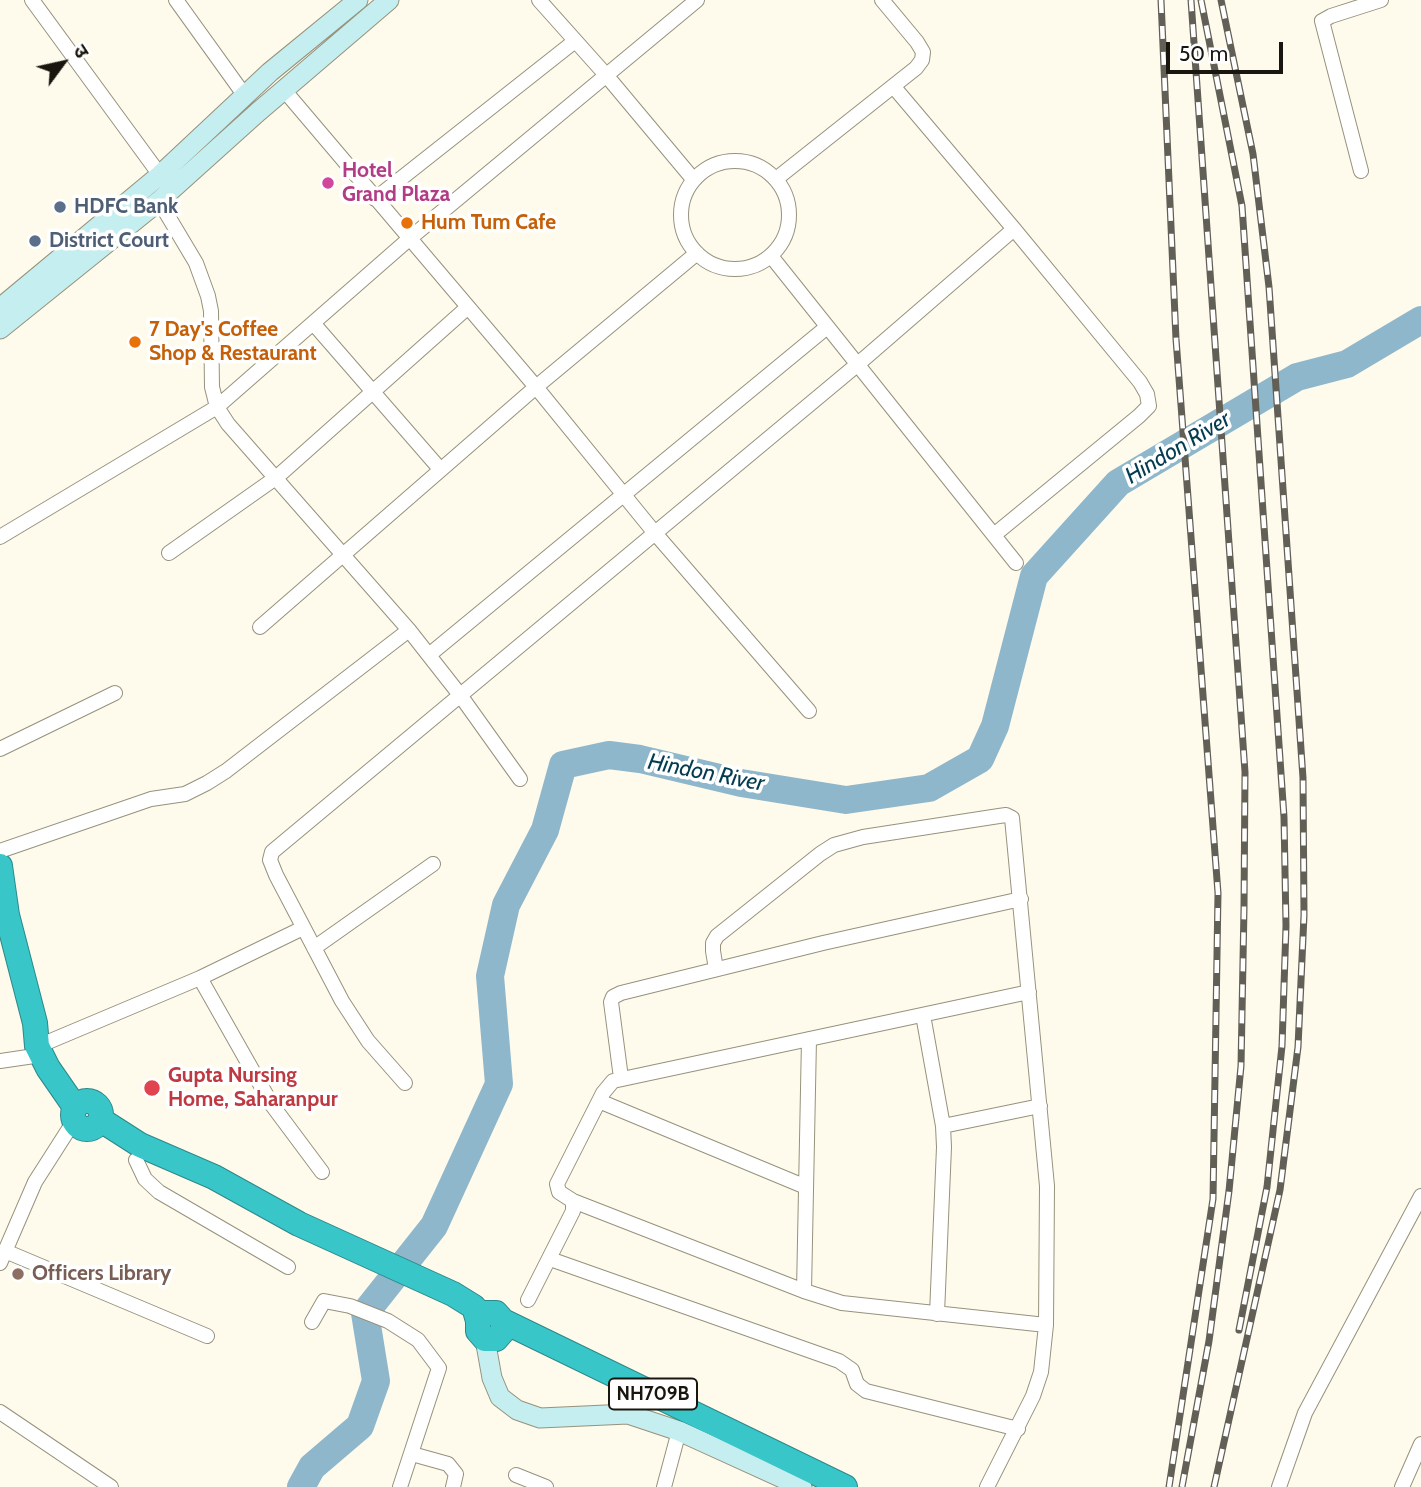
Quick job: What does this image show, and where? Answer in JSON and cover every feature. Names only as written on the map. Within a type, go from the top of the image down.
[{"type":"highway","points":[[0,866],[7,948],[41,1040],[86,1116],[136,1160],[218,1192],[249,1198]]},
{"type":"highway","points":[[86,1116],[140,1145],[214,1177],[299,1224],[453,1294],[474,1307],[482,1330]]},
{"type":"highway","name":"NH709B","points":[[482,1330],[481,1316],[496,1313],[503,1321],[803,1477],[845,1487]]},
{"type":"main road","points":[[0,309],[160,175],[245,96],[358,0]]},
{"type":"main road","points":[[0,328],[159,201],[389,0]]},
{"type":"main road","points":[[482,1330],[492,1378],[500,1397],[517,1410],[540,1418],[628,1415],[803,1477]]},
{"type":"street","points":[[32,0],[160,175]]},
{"type":"street","points":[[176,0],[245,96]]},
{"type":"street","points":[[539,0],[693,179]]},
{"type":"street","points":[[0,537],[217,407],[410,239],[697,0]]},
{"type":"street","points":[[776,179],[916,68],[922,60],[923,52],[882,0]]},
{"type":"street","points":[[1361,171],[1322,21],[1381,0]]},
{"type":"street","points":[[375,199],[575,41]]},
{"type":"street","points":[[893,86],[1014,229],[1147,394],[1149,406],[994,535]]},
{"type":"street","points":[[284,90],[536,387],[654,532],[809,711]]},
{"type":"street","points":[[725,161],[744,161],[761,167],[776,179],[790,210],[782,243],[771,256],[742,270],[710,264],[687,242],[681,226],[680,209],[684,194],[693,179],[707,167],[725,161]]},
{"type":"street","points":[[159,201],[196,263],[208,296],[211,311],[212,387],[217,407],[228,424],[409,630],[520,779]]},
{"type":"street","points":[[405,1083],[368,1041],[342,1001],[276,876],[270,860],[272,852],[858,364],[1014,229]]},
{"type":"street","points":[[260,627],[440,469],[696,253]]},
{"type":"street","points":[[771,256],[1016,562]]},
{"type":"street","points":[[169,553],[277,477],[468,307]]},
{"type":"street","points":[[313,323],[440,469]]},
{"type":"street","points":[[429,655],[827,327]]},
{"type":"street","points":[[0,851],[151,799],[185,794],[207,783],[237,763],[409,630]]},
{"type":"street","points":[[0,749],[115,693]]},
{"type":"street","points":[[716,969],[713,943],[717,936],[820,854],[848,840],[1006,815],[1012,818],[1048,1196],[1046,1325],[1041,1372],[1018,1429],[986,1487]]},
{"type":"street","points":[[314,948],[433,864]]},
{"type":"street","points":[[621,1078],[611,1009],[613,997],[621,993],[1021,899]]},
{"type":"street","points":[[0,1060],[41,1040],[200,978],[303,928]]},
{"type":"street","points":[[200,978],[272,1105],[322,1172]]},
{"type":"street","points":[[1029,992],[621,1078],[607,1086],[557,1184],[559,1192],[573,1201],[804,1291],[842,1303],[1046,1325]]},
{"type":"street","points":[[923,1015],[943,1126],[944,1166],[937,1314]]},
{"type":"street","points":[[804,1291],[809,1039]]},
{"type":"street","points":[[599,1101],[806,1187]]},
{"type":"street","points":[[943,1126],[1040,1106]]},
{"type":"street","points":[[86,1116],[35,1182],[3,1257],[207,1336]]},
{"type":"street","points":[[136,1160],[145,1179],[159,1192],[288,1267]]},
{"type":"street","points":[[1279,1487],[1305,1413],[1421,1196]]},
{"type":"street","points":[[528,1300],[573,1211],[573,1201]]},
{"type":"street","points":[[550,1259],[839,1361],[852,1370],[856,1384],[866,1391],[1018,1429]]},
{"type":"street","points":[[312,1322],[324,1301],[350,1306],[388,1321],[418,1340],[439,1368],[400,1487]]},
{"type":"street","points":[[0,1412],[111,1487]]},
{"type":"street","points":[[664,1487],[679,1432]]},
{"type":"street","points":[[1402,1487],[1421,1444]]},
{"type":"street","points":[[412,1454],[448,1464],[456,1474],[453,1487]]},
{"type":"street","points":[[516,1475],[546,1487]]},
{"type":"waterway","name":"Hindon River","points":[[301,1487],[312,1467],[360,1426],[376,1381],[365,1313],[434,1226],[499,1084],[490,976],[506,905],[545,830],[563,765],[609,755],[640,759],[741,783],[846,800],[929,788],[980,759],[995,726],[1034,576],[1118,483],[1297,377],[1347,364],[1421,320]]},
{"type":"railway","points":[[1161,0],[1176,339],[1218,893],[1213,1199],[1169,1487]]},
{"type":"railway","points":[[1182,1487],[1209,1341],[1229,1191],[1241,1066],[1245,772],[1191,0]]},
{"type":"railway","points":[[1201,0],[1242,206],[1284,817],[1286,926],[1282,1046],[1267,1187],[1239,1330]]},
{"type":"railway","points":[[1214,1487],[1280,1190],[1298,1047],[1304,915],[1303,778],[1269,287],[1253,154],[1221,0]]},
{"type":"place","name":"Hotel Grand Plaza","points":[[328,183]]},
{"type":"place","name":"HDFC Bank","points":[[60,207]]},
{"type":"place","name":"Hum Tum Cafe","points":[[407,223]]},
{"type":"place","name":"District Court","points":[[35,241]]},
{"type":"place","name":"7 Day's Coffee Shop & Restaurant","points":[[135,342]]},
{"type":"place","name":"Gupta Nursing Home, Saharanpur","points":[[152,1088]]},
{"type":"place","name":"Officers Library","points":[[18,1274]]}]
